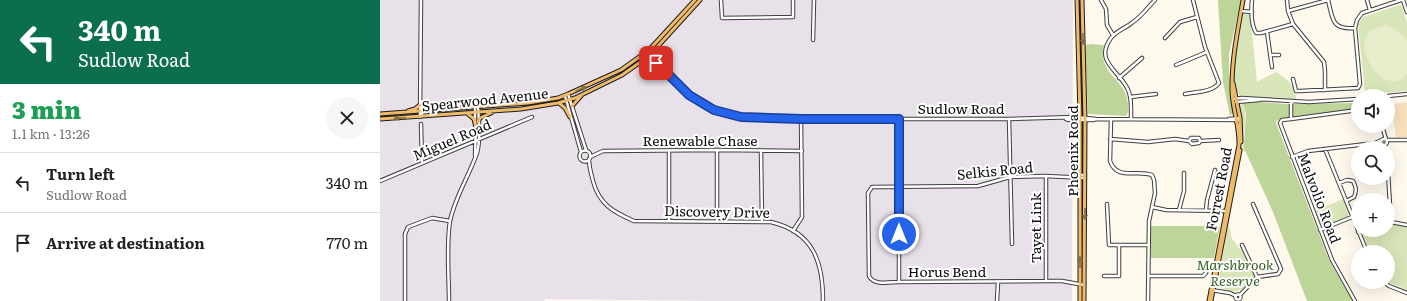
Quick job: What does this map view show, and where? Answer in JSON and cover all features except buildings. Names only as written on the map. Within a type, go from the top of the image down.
[{"type":"main road","points":[[689,6],[690,0]]},
{"type":"main road","name":"Spearwood Avenue","points":[[380,114],[528,103],[566,95],[621,70],[647,51],[695,0]]},
{"type":"main road","name":"Spearwood Avenue","points":[[380,119],[521,109],[558,103],[582,95],[622,75],[651,55],[699,0]]},
{"type":"main road","name":"Phoenix Road","points":[[1077,0],[1080,119],[1080,301]]},
{"type":"main road","name":"Phoenix Road","points":[[1082,0],[1085,177],[1084,301]]},
{"type":"main road","name":"Forrest Road","points":[[1210,301],[1241,136],[1232,81],[1233,56],[1243,0]]},
{"type":"main road","points":[[572,106],[582,95]]},
{"type":"main road","points":[[503,105],[523,98]]},
{"type":"main road","points":[[558,103],[564,108],[570,117]]},
{"type":"main road","points":[[399,113],[412,110],[421,105],[424,109],[430,111]]},
{"type":"main road","points":[[478,122],[481,117],[495,112]]},
{"type":"main road","points":[[467,113],[474,119],[476,128]]},
{"type":"main road","points":[[1071,120],[1076,126],[1080,137]]},
{"type":"street","points":[[421,0],[421,117]]},
{"type":"street","points":[[722,0],[722,18],[793,17],[793,0]]},
{"type":"street","points":[[813,40],[814,0]]},
{"type":"street","points":[[1101,0],[1106,9],[1107,25],[1113,36]]},
{"type":"street","points":[[1131,119],[1130,97],[1126,86],[1109,66],[1106,59],[1106,49],[1110,39],[1113,36],[1134,22],[1155,0]]},
{"type":"street","points":[[1185,94],[1204,90],[1219,83],[1207,52],[1193,0]]},
{"type":"street","points":[[1252,0],[1252,12],[1255,31],[1257,33],[1267,32],[1293,24]]},
{"type":"street","points":[[1287,0],[1288,11],[1293,24],[1324,62],[1326,90]]},
{"type":"street","points":[[1288,11],[1328,0],[1334,22],[1338,27],[1344,29],[1355,28]]},
{"type":"street","points":[[1367,0],[1370,10]]},
{"type":"street","points":[[1293,79],[1296,91],[1358,88],[1360,84],[1355,28],[1357,20],[1362,13],[1402,0],[1407,12]]},
{"type":"street","points":[[1241,11],[1252,12]]},
{"type":"street","points":[[1166,38],[1180,22],[1197,16]]},
{"type":"street","points":[[1267,32],[1272,67]]},
{"type":"street","name":"Sudlow Road","points":[[647,51],[689,95],[714,110],[741,117],[802,119],[1238,119]]},
{"type":"street","points":[[1176,65],[1207,52]]},
{"type":"street","points":[[1270,55],[1279,55]]},
{"type":"street","points":[[1119,78],[1142,58]]},
{"type":"street","points":[[1130,97],[1156,94]]},
{"type":"street","points":[[1395,95],[1407,94]]},
{"type":"street","points":[[566,95],[572,106],[587,151],[581,152]]},
{"type":"street","points":[[568,100],[570,117],[581,152],[580,157],[584,161]]},
{"type":"street","points":[[1235,100],[1319,102],[1351,100]]},
{"type":"street","points":[[1291,102],[1291,119],[1351,111]]},
{"type":"street","points":[[449,301],[450,221],[457,197],[472,168],[477,153],[478,122],[476,107]]},
{"type":"street","points":[[477,112],[477,139]]},
{"type":"street","name":"Miguel Road","points":[[380,181],[532,117]]},
{"type":"street","name":"Sudlow Road","points":[[1066,118],[1071,120],[1080,119]]},
{"type":"street","points":[[793,231],[802,217],[802,119]]},
{"type":"street","name":"Horus Bend","points":[[899,119],[899,282],[1062,281],[1084,285]]},
{"type":"street","points":[[1009,119],[1012,244]]},
{"type":"street","points":[[1111,119],[1110,161],[1112,167],[1122,173],[1148,173],[1152,175],[1154,180],[1155,193],[1149,221],[1148,301]]},
{"type":"street","name":"Malvolio Road","points":[[1291,119],[1282,120],[1280,122],[1283,133],[1332,260],[1355,301]]},
{"type":"street","points":[[421,124],[422,163]]},
{"type":"street","points":[[1383,133],[1382,140],[1407,140]]},
{"type":"street","points":[[1384,133],[1386,139]]},
{"type":"street","points":[[1190,141],[1190,138],[1193,137],[1198,138],[1200,141]]},
{"type":"street","points":[[1110,139],[1148,142],[1175,139],[1190,141],[1192,144],[1199,143],[1200,141],[1219,140]]},
{"type":"street","points":[[1292,157],[1308,151],[1351,146]]},
{"type":"street","points":[[1325,149],[1351,214]]},
{"type":"street","points":[[669,150],[669,221]]},
{"type":"street","points":[[717,150],[717,221]]},
{"type":"street","name":"Renewable Chase","points":[[587,151],[802,151]]},
{"type":"street","name":"Discovery Drive","points":[[587,151],[590,158],[589,167],[596,192],[608,207],[619,215],[634,221],[771,222],[784,225],[800,236],[817,257],[821,271],[823,301]]},
{"type":"street","points":[[761,151],[762,222]]},
{"type":"street","name":"Renewable Chase","points":[[584,161],[598,152]]},
{"type":"street","name":"Discovery Drive","points":[[584,161],[589,167]]},
{"type":"street","points":[[1206,210],[1207,200],[1215,170]]},
{"type":"street","points":[[1179,210],[1184,191],[1184,173]]},
{"type":"street","name":"Selkis Road","points":[[899,282],[875,282],[871,280],[869,276],[868,193],[870,189],[875,186],[978,186],[1010,178],[1046,176],[1068,177],[1072,175],[1085,177]]},
{"type":"street","name":"Tayet Link","points":[[1046,176],[1046,281]]},
{"type":"street","points":[[1339,183],[1347,180],[1353,181],[1356,186],[1354,197],[1346,201]]},
{"type":"street","points":[[1107,204],[1109,245],[1148,245]]},
{"type":"street","points":[[1236,299],[1257,277],[1278,274],[1281,269],[1253,204]]},
{"type":"street","points":[[1152,207],[1166,210],[1227,211]]},
{"type":"street","points":[[1320,230],[1351,217]]},
{"type":"street","points":[[405,301],[404,234],[408,227],[432,218],[450,221]]},
{"type":"street","points":[[1395,223],[1407,225]]},
{"type":"street","points":[[1104,276],[1119,276],[1119,245]]},
{"type":"street","points":[[1242,245],[1257,277]]},
{"type":"street","points":[[1148,276],[1203,276],[1206,274],[1208,262]]},
{"type":"street","points":[[998,282],[998,301]]},
{"type":"street","points":[[1395,288],[1407,293]]},
{"type":"street","points":[[1212,290],[1242,300]]},
{"type":"street","points":[[1240,295],[1242,300]]},
{"type":"shaded area","points":[[380,0],[1073,0],[1072,301],[714,301],[544,299],[545,301],[380,301]]},
{"type":"green space","points":[[1218,0],[1241,0],[1229,54],[1229,72],[1233,113],[1230,116],[1223,82]]},
{"type":"green space","points":[[1399,5],[1402,6],[1407,23],[1407,91],[1395,92],[1395,89],[1365,89],[1358,24],[1363,17]]},
{"type":"green space","points":[[1242,13],[1250,14],[1257,82],[1276,72],[1293,86],[1296,100],[1240,96],[1236,89],[1234,80],[1234,69],[1236,44]]},
{"type":"green space","points":[[1386,25],[1396,29],[1407,40],[1407,74],[1399,80],[1390,81],[1382,77],[1374,70],[1368,61],[1365,51],[1365,41],[1369,33]]},
{"type":"green space","points":[[1085,45],[1104,45],[1103,57],[1106,67],[1121,85],[1127,97],[1128,113],[1126,116],[1088,114]]},
{"type":"green space","points":[[1243,103],[1245,109],[1244,142],[1247,152],[1241,150],[1242,133],[1239,109]]},
{"type":"green space","points":[[1243,103],[1351,103],[1351,110],[1280,120],[1276,121],[1276,123],[1329,260],[1353,301],[1307,301],[1273,212],[1244,148],[1246,114]]},
{"type":"green space","points":[[1343,199],[1348,211],[1348,217],[1322,227],[1315,211]]},
{"type":"green space","points":[[1395,224],[1407,226],[1407,290],[1395,285],[1395,245],[1367,245],[1363,237],[1395,237]]},
{"type":"green space","points":[[1151,226],[1220,226],[1214,258],[1151,258]]},
{"type":"green space","name":"Marshbrook Reserve","points":[[1228,226],[1231,237],[1238,247],[1245,253],[1254,275],[1254,278],[1238,291],[1230,291],[1217,287]]},
{"type":"sand","points":[[1407,102],[1407,137],[1396,138],[1395,104]]},
{"type":"route","points":[[656,63],[689,95],[714,110],[741,117],[765,119],[899,119],[899,234]]}]
